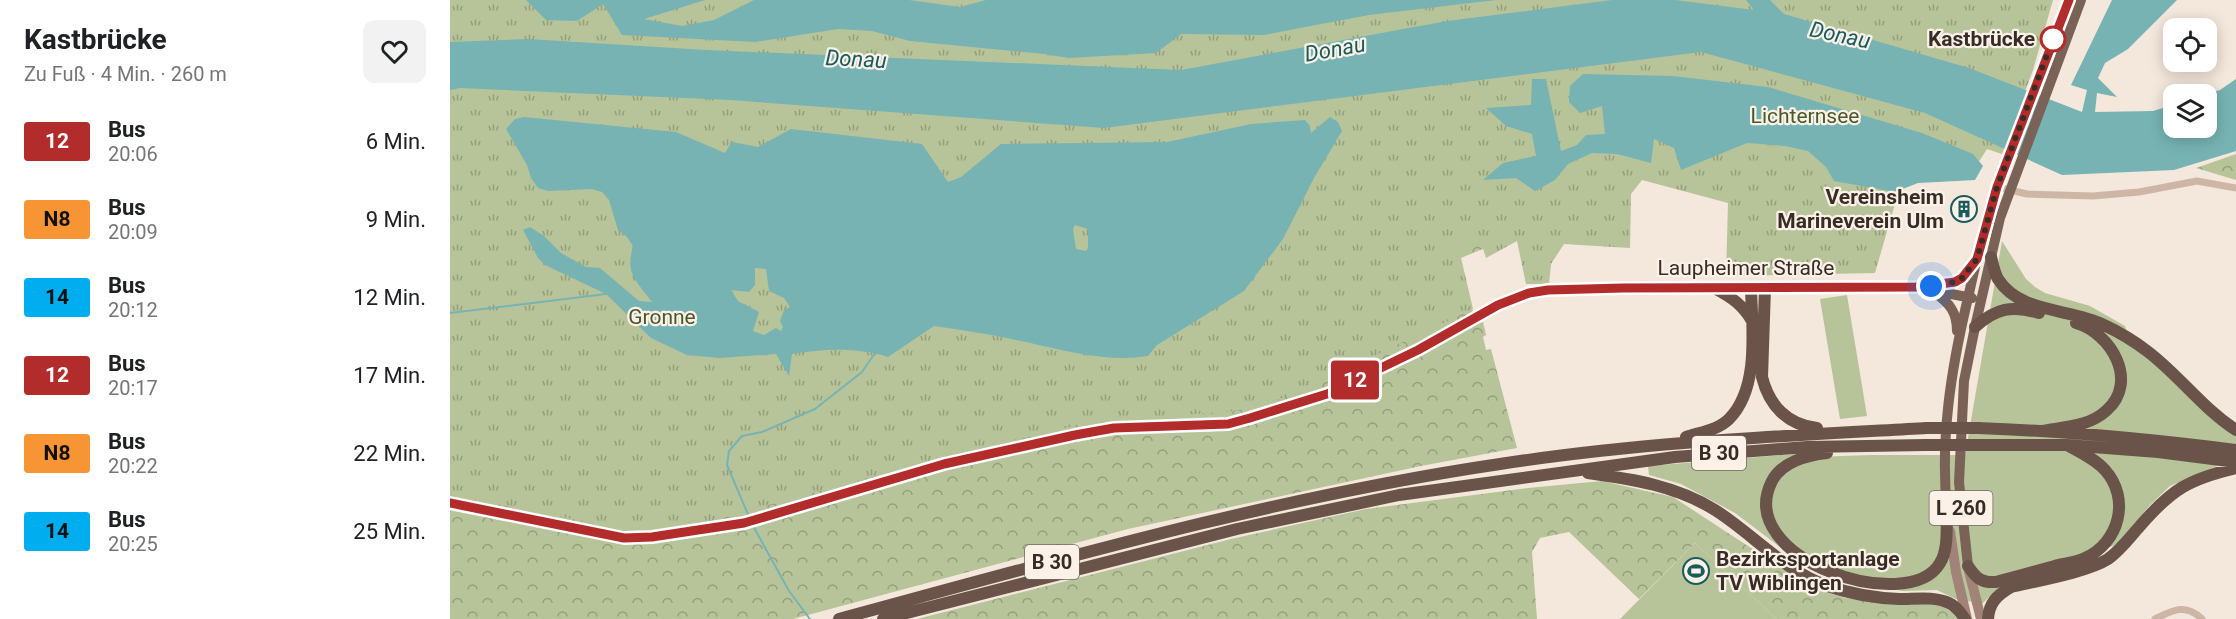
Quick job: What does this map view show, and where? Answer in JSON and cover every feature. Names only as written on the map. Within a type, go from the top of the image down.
[{"type":"highway","points":[[1992,251],[1998,280],[2012,294],[2025,302],[2101,323],[2128,337],[2149,352],[2197,399],[2236,430]]},
{"type":"highway","points":[[1659,444],[1709,430],[1729,419],[1736,410],[1750,381],[1751,288]]},
{"type":"highway","points":[[1765,288],[1762,377],[1772,403],[1792,421],[1803,426],[1833,428],[1845,432]]},
{"type":"highway","points":[[1716,289],[1746,310],[1752,321]]},
{"type":"highway","points":[[1975,327],[1985,318],[1997,312],[2017,309],[2086,326],[2110,346],[2121,372],[2116,399],[2108,410],[2087,423],[2042,430]]},
{"type":"highway","name":"B 30","points":[[839,619],[1119,544],[1267,508],[1496,464],[1572,453],[1659,444],[1927,428],[2042,430],[2158,440],[2236,450]]},
{"type":"highway","points":[[1863,445],[1843,452],[1815,454],[1793,462],[1775,477],[1767,491],[1765,506],[1770,526],[1782,542],[1798,554],[1836,574],[1867,582],[1908,584],[1929,575],[1941,562],[1945,552],[1947,510]]},
{"type":"highway","name":"B 30","points":[[883,619],[1116,558],[1300,514],[1399,495],[1675,457],[1754,450],[1863,445],[2067,445],[2158,452],[2236,462]]},
{"type":"highway","points":[[1968,566],[1983,582],[1996,582],[2084,559],[2105,544],[2115,528],[2120,511],[2120,501],[2114,483],[2103,468],[2067,445]]},
{"type":"highway","points":[[1988,619],[1989,609],[2001,592],[2011,587],[2097,565],[2119,550],[2166,497],[2177,489],[2198,478],[2236,468]]},
{"type":"highway","points":[[1575,471],[1647,483],[1672,489],[1701,501],[1734,523],[1790,567],[1821,584],[1858,594],[1898,599],[1940,600],[1956,607],[1966,619]]},
{"type":"main road","points":[[1975,327],[1992,251],[2069,0]]},
{"type":"main road","points":[[1957,344],[1997,187],[2081,0]]},
{"type":"main road","points":[[1916,287],[1955,282],[1962,278],[1977,259]]},
{"type":"main road","name":"Laupheimer Straße","points":[[1751,288],[1916,287],[1981,300]]},
{"type":"main road","name":"L 260","points":[[1932,291],[1948,302],[1957,325],[1957,344],[1947,405],[1944,481],[1956,572],[1966,619]]},
{"type":"main road","name":"L 260","points":[[1975,327],[1964,381],[1959,482],[1968,566],[1981,619]]},
{"type":"street","points":[[1997,187],[2009,192],[2027,194],[2093,196],[2139,192],[2197,181],[2236,188]]},
{"type":"street","name":"Laupheimer Straße","points":[[450,502],[624,538],[652,537],[744,523],[944,464],[1056,439],[1114,428],[1228,424],[1250,418],[1327,394],[1418,350],[1511,299],[1548,290],[1751,288]]},
{"type":"street","points":[[2155,619],[2181,608],[2188,609],[2202,619]]},
{"type":"green space","name":"Gronne","points":[[450,0],[2053,0],[2033,70],[2002,154],[1987,149],[1967,180],[1901,183],[1875,273],[1726,276],[1728,203],[1642,180],[1631,194],[1630,248],[1564,244],[1551,264],[1549,284],[1526,284],[1517,241],[1486,258],[1480,239],[1458,245],[1473,309],[1287,397],[1234,411],[1088,422],[915,465],[692,526],[614,527],[450,495]]},
{"type":"green space","points":[[2236,154],[2236,180],[2196,168]]},
{"type":"green space","points":[[1503,210],[1512,237],[1456,260],[1477,324],[1483,322],[1486,350],[1491,349],[1517,448],[1421,466],[1128,529],[793,619],[450,619],[450,378]]},
{"type":"green space","points":[[2002,241],[2026,279],[2035,287],[2045,293],[2090,306],[2125,326],[2130,344],[2236,433],[2236,452],[2217,466],[2170,486],[2150,505],[2117,545],[2015,572],[1983,603],[1958,600],[1937,590],[1904,591],[1847,583],[1797,560],[1735,513],[1681,484],[1649,475],[1648,466],[1794,454],[1813,457],[1965,455]]},
{"type":"green space","points":[[1847,295],[1867,416],[1840,419],[1820,299]]},
{"type":"green space","points":[[1602,481],[1673,497],[1777,565],[1844,598],[1929,602],[1944,607],[1957,619],[1777,619],[1695,543],[1639,599],[1569,532],[1540,538],[1532,552],[1537,619],[917,619],[1231,539],[1366,509]]},
{"type":"green space","name":"Bezirkssportanlage TV Wiblingen","points":[[1695,543],[1777,619],[1620,619]]},
{"type":"water","points":[[526,0],[705,0],[644,19],[682,26],[714,20],[754,0],[909,0],[960,7],[986,0],[1496,0],[1369,15],[1264,35],[1181,34],[1156,53],[1069,58],[910,41],[872,31],[838,29],[755,42],[622,35],[603,4],[577,21],[546,20]]},
{"type":"water","name":"Donau","points":[[1612,0],[1675,0],[1754,10],[1746,0],[1770,0],[1784,14],[1969,68],[2082,112],[2087,90],[2071,85],[2112,0],[2177,0],[2128,49],[2105,63],[2098,78],[2117,97],[2097,93],[2095,112],[2153,111],[2163,108],[2163,138],[2217,138],[2217,91],[2236,79],[2236,151],[2174,170],[2062,175],[1925,113],[1701,52],[1104,128],[730,100],[460,88],[450,90],[450,42],[528,39],[706,50],[1181,70],[1447,21]]},
{"type":"water","points":[[1583,74],[1673,76],[1768,87],[1922,133],[1973,154],[1983,166],[1975,180],[1918,183],[1895,192],[1834,181],[1826,167],[1808,151],[1785,146],[1747,143],[1681,170],[1674,148],[1654,139],[1651,163],[1617,154],[1592,153],[1568,164],[1555,180],[1535,191],[1516,178],[1483,180],[1503,163],[1536,156],[1532,134],[1506,126],[1486,108],[1531,105],[1532,79],[1546,79],[1561,151],[1577,145],[1586,135],[1605,134],[1602,106],[1580,113],[1569,102],[1570,86]]},
{"type":"water","name":"Gronne","points":[[524,117],[676,132],[725,153],[732,142],[758,147],[791,129],[922,144],[948,182],[961,177],[1001,144],[1167,142],[1251,124],[1305,120],[1310,126],[1311,133],[1330,117],[1338,122],[1342,131],[1314,178],[1283,239],[1244,291],[1157,345],[1148,356],[1115,358],[1098,356],[934,326],[888,357],[840,350],[792,354],[789,376],[776,354],[720,358],[687,355],[651,338],[606,294],[545,265],[538,258],[523,230],[530,227],[544,236],[561,253],[586,267],[600,268],[639,301],[652,302],[631,271],[633,246],[618,230],[609,200],[602,192],[592,189],[548,191],[538,188],[506,129],[515,119]],"holes":[[[1075,225],[1088,229],[1086,251],[1076,249],[1073,229]],[[755,268],[766,269],[769,291],[784,298],[790,307],[784,310],[780,321],[783,327],[781,331],[776,328],[764,335],[753,331],[759,312],[738,301],[731,290],[749,292],[755,285]]]},
{"type":"waterway","points":[[450,313],[606,294]]},
{"type":"waterway","points":[[750,519],[727,465],[729,451],[742,436],[762,432],[815,409],[862,372],[875,353]]},
{"type":"waterway","points":[[752,524],[789,591],[810,619]]},
{"type":"bus line","name":"12","points":[[450,503],[624,538],[652,537],[744,523],[944,464],[1056,439],[1114,428],[1228,424],[1250,418],[1327,394],[1418,350],[1498,305],[1529,293],[1548,290],[1623,288],[1716,289],[1946,285],[1962,278],[1977,259],[1997,187],[2069,0]]},
{"type":"place","name":"Kastbrücke","points":[[2053,39]]},
{"type":"place","name":"Vereinsheim Marineverein Ulm","points":[[1964,209]]},
{"type":"place","name":"Bezirkssportanlage TV Wiblingen","points":[[1696,571]]},
{"type":"route","points":[[1931,286],[1946,285],[1962,278],[1977,259],[1997,187],[2053,39]]},
{"type":"park label","name":"Lichternsee","points":[[1805,116]]}]
